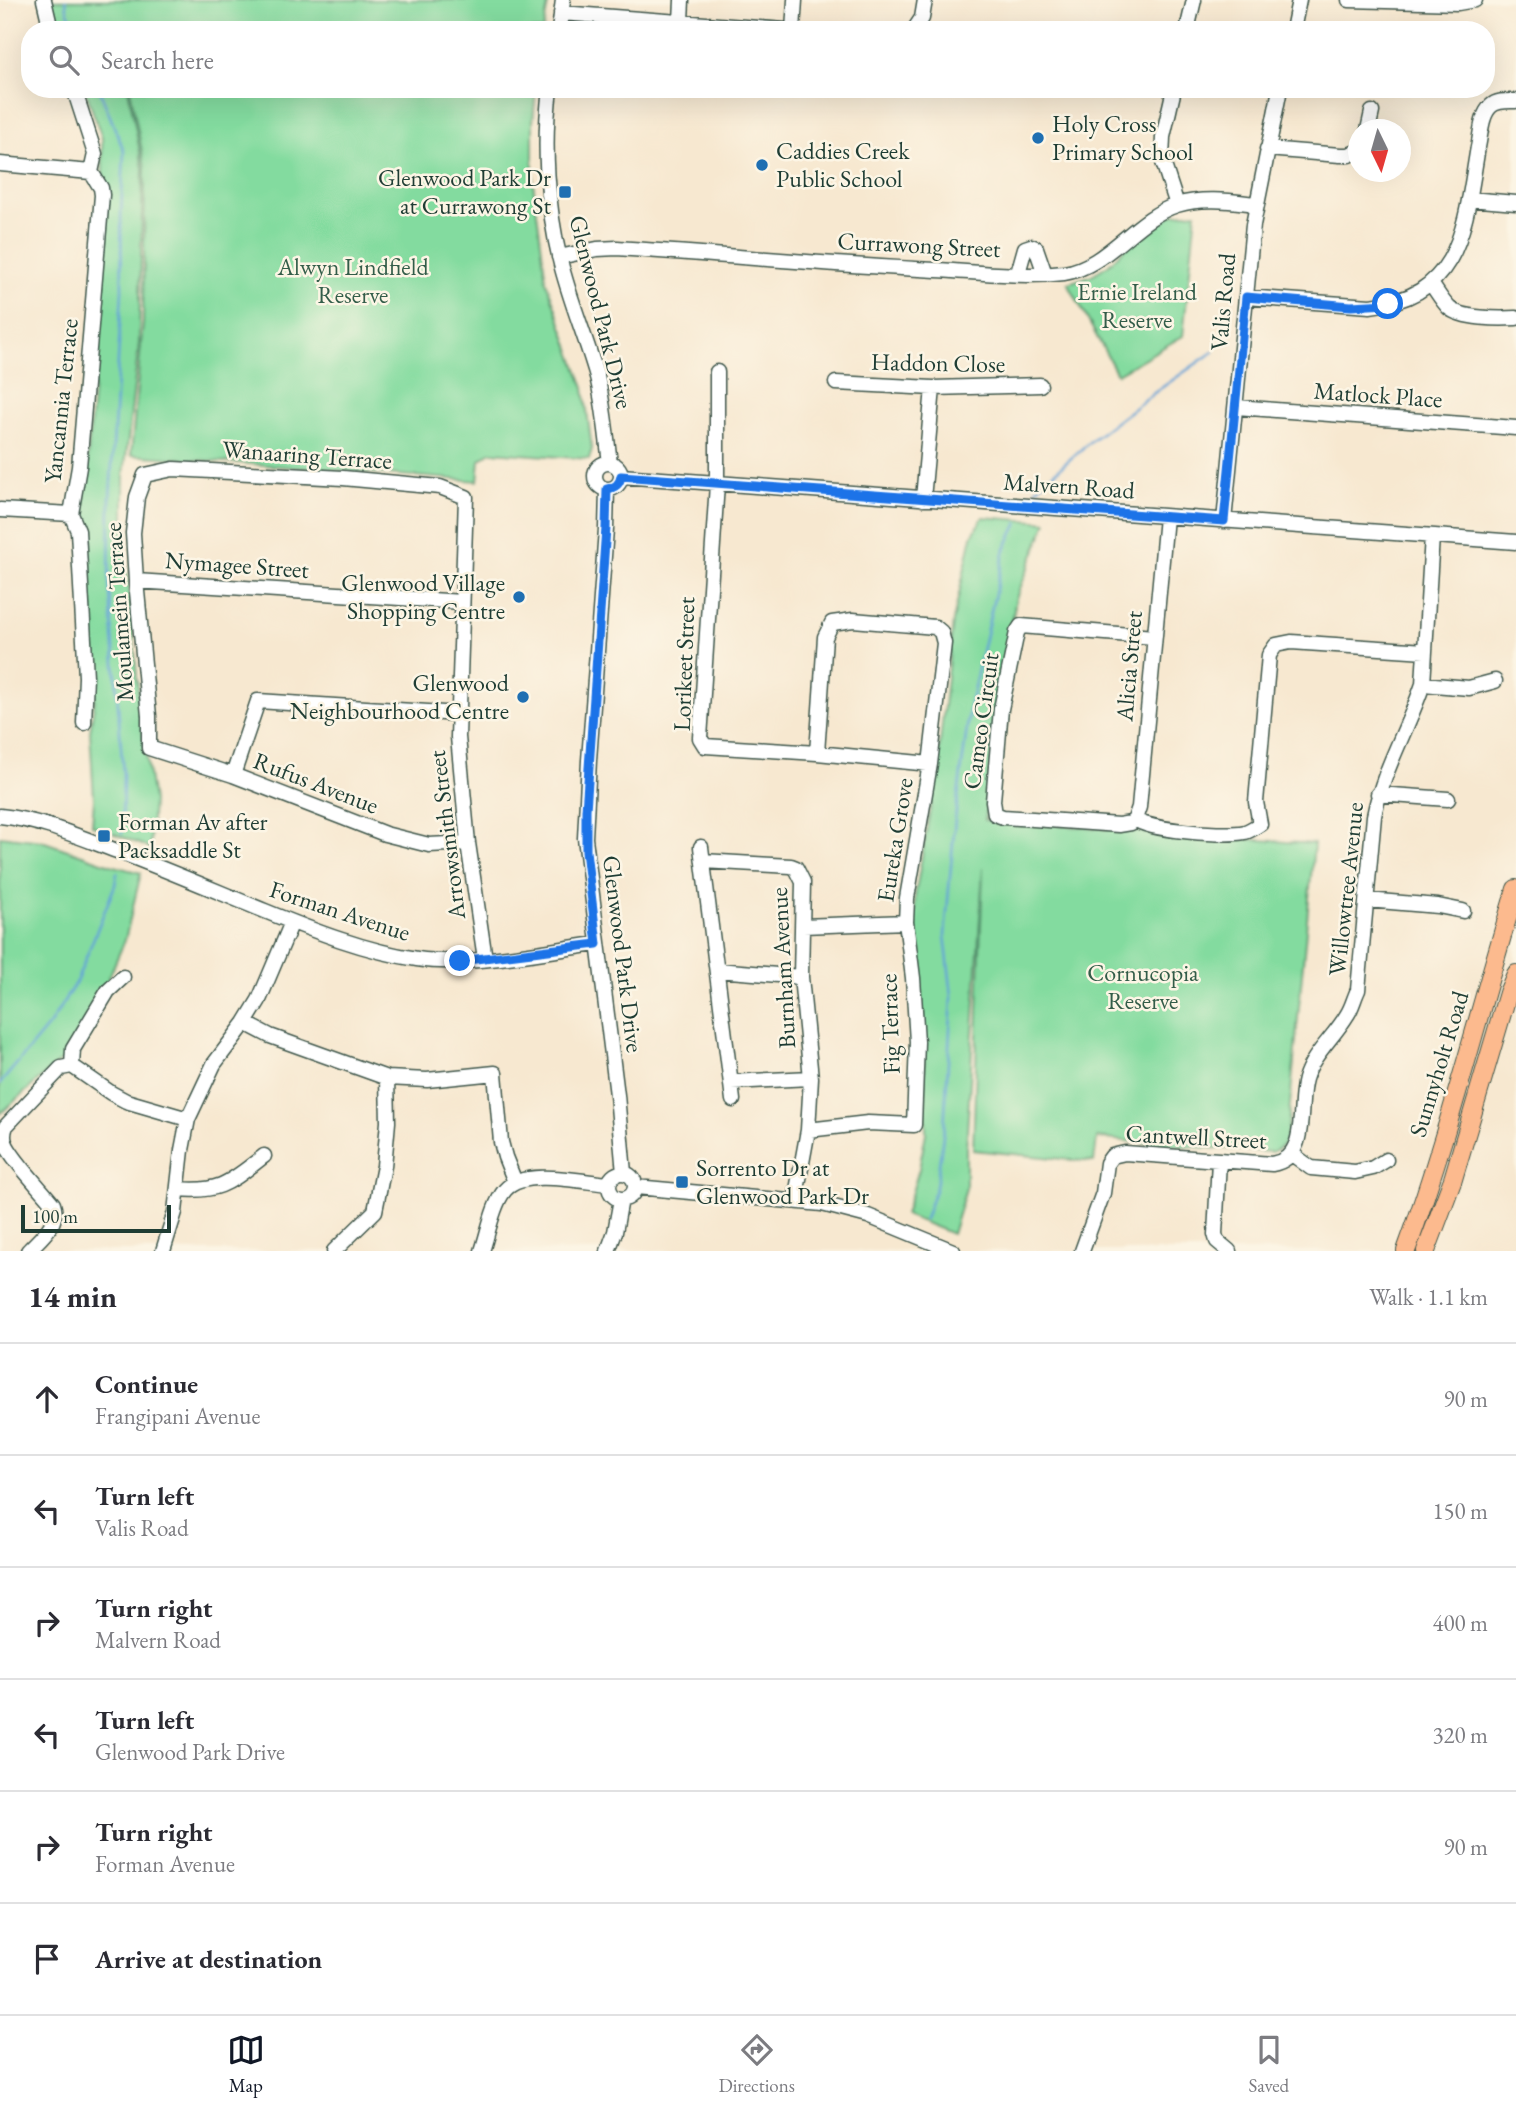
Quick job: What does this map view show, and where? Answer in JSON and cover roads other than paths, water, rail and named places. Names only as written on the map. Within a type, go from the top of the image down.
[{"type":"main road","name":"Sunnyholt Road","points":[[1406,1251],[1447,1125],[1497,953],[1510,933],[1516,889]]},
{"type":"main road","points":[[1497,953],[1516,954]]},
{"type":"main road","name":"Sunnyholt Road","points":[[1426,1251],[1453,1179],[1516,974]]},
{"type":"street","points":[[44,0],[49,21]]},
{"type":"street","points":[[562,6],[681,21],[682,0]]},
{"type":"street","points":[[794,21],[795,0]]},
{"type":"street","points":[[920,21],[925,0]]},
{"type":"street","points":[[1189,21],[1194,0]]},
{"type":"street","points":[[1295,21],[1299,0]]},
{"type":"street","points":[[1349,0],[1458,3],[1475,0]]},
{"type":"street","name":"Yancannia Terrace","points":[[77,98],[95,154],[91,172],[101,188],[102,195],[79,467],[71,513],[78,531],[79,544],[86,677],[84,723]]},
{"type":"street","name":"Glenwood Park Drive","points":[[550,98],[548,161],[554,227],[559,257],[597,376],[610,463]]},
{"type":"street","points":[[1172,98],[1163,136],[1162,159],[1177,205]]},
{"type":"street","name":"Valis Road","points":[[1224,521],[1256,204],[1278,98]]},
{"type":"street","points":[[1246,297],[1370,306],[1405,299],[1432,285],[1450,261],[1457,244],[1488,108],[1496,102],[1516,101]]},
{"type":"street","points":[[1371,119],[1372,113]]},
{"type":"street","points":[[1267,149],[1348,155]]},
{"type":"street","points":[[0,164],[91,172]]},
{"type":"street","points":[[1469,199],[1516,203]]},
{"type":"street","name":"Currawong Street","points":[[559,257],[597,248],[617,247],[915,269],[1045,274],[1084,267],[1158,212],[1177,205],[1198,200],[1256,204]]},
{"type":"street","points":[[1018,273],[1025,248],[1031,246],[1039,253],[1045,274]]},
{"type":"street","points":[[1432,285],[1448,307],[1456,312],[1464,315],[1516,318]]},
{"type":"street","points":[[717,372],[717,484]]},
{"type":"street","name":"Haddon Close","points":[[836,383],[933,388],[1040,385]]},
{"type":"street","points":[[923,499],[933,388]]},
{"type":"street","name":"Matlock Place","points":[[1236,407],[1516,428]]},
{"type":"street","points":[[610,463],[616,466],[621,476],[618,484],[611,489],[602,488],[596,482],[595,473],[598,466],[610,463]]},
{"type":"street","name":"Wanaaring Terrace","points":[[145,475],[173,469],[330,477],[440,487],[466,497]]},
{"type":"street","name":"Moulamein Terrace","points":[[145,475],[137,497],[133,533],[149,716],[149,748]]},
{"type":"street","name":"Malvern Road","points":[[621,476],[1515,542]]},
{"type":"street","name":"Lorikeet Street","points":[[717,484],[700,738],[705,746],[930,764]]},
{"type":"street","name":"Glenwood Park Drive","points":[[607,489],[585,824],[624,1173]]},
{"type":"street","name":"Arrowsmith Street","points":[[466,497],[458,737],[468,843],[485,959]]},
{"type":"street","points":[[0,510],[71,513]]},
{"type":"street","name":"Alicia Street","points":[[1135,819],[1139,807],[1166,517]]},
{"type":"street","name":"Willowtree Avenue","points":[[1292,1154],[1298,1139],[1303,1089],[1308,1072],[1349,1014],[1357,990],[1378,794],[1423,684],[1432,536]]},
{"type":"street","name":"Nymagee Street","points":[[136,581],[462,602]]},
{"type":"street","name":"Eureka Grove","points":[[817,753],[825,637],[832,623],[853,620],[935,627],[941,632],[944,643],[930,764],[906,898],[906,922]]},
{"type":"street","name":"Cameo Circuit","points":[[1135,819],[1131,823],[1119,825],[1003,817],[995,814],[993,801],[1001,709],[1017,632],[1021,626],[1154,637]]},
{"type":"street","points":[[1135,819],[1149,825],[1213,833],[1245,832],[1259,824],[1256,802],[1269,655],[1276,645],[1291,642],[1425,651]]},
{"type":"street","points":[[1423,684],[1469,688],[1495,681]]},
{"type":"street","points":[[233,775],[258,701],[458,714]]},
{"type":"street","name":"Rufus Avenue","points":[[149,748],[233,775],[385,834],[429,845],[468,843]]},
{"type":"street","points":[[1378,794],[1448,799]]},
{"type":"street","name":"Forman Avenue","points":[[0,816],[35,822],[89,840],[292,922],[353,944],[403,957],[439,961],[485,959],[597,944]]},
{"type":"street","name":"Burnham Avenue","points":[[717,970],[702,854],[796,868],[803,882],[801,977],[811,1079],[808,1130],[795,1201]]},
{"type":"street","points":[[1367,900],[1438,906],[1462,911]]},
{"type":"street","points":[[163,1251],[173,1222],[188,1119],[214,1064],[259,1000],[292,922]]},
{"type":"street","points":[[803,926],[906,922]]},
{"type":"street","name":"Fig Terrace","points":[[808,1130],[868,1124],[914,1125],[917,1042],[906,922]]},
{"type":"street","points":[[733,1100],[717,970],[801,977]]},
{"type":"street","points":[[72,1066],[73,1049],[108,991],[123,977]]},
{"type":"street","points":[[245,1023],[270,1036],[387,1079],[427,1080],[495,1073],[500,1142],[515,1182]]},
{"type":"street","points":[[29,1251],[60,1214],[2,1138],[6,1126],[61,1068],[72,1066],[126,1101],[188,1119]]},
{"type":"street","points":[[334,1251],[375,1211],[384,1166],[388,1122],[387,1079]]},
{"type":"street","points":[[731,1082],[811,1079]]},
{"type":"street","name":"Cantwell Street","points":[[1082,1251],[1103,1193],[1105,1169],[1112,1156],[1125,1153],[1272,1164],[1284,1161],[1292,1154]]},
{"type":"street","points":[[1292,1154],[1311,1168],[1355,1172],[1368,1170],[1386,1160]]},
{"type":"street","points":[[179,1189],[202,1191],[223,1186],[264,1156]]},
{"type":"street","points":[[1219,1161],[1214,1234],[1217,1241],[1229,1251]]},
{"type":"street","points":[[624,1173],[632,1177],[636,1187],[632,1195],[621,1199],[611,1194],[609,1184],[613,1176],[624,1173]]},
{"type":"street","points":[[482,1251],[499,1199],[515,1182],[529,1178],[609,1184]]},
{"type":"street","points":[[636,1187],[822,1204],[856,1212],[953,1251]]},
{"type":"street","points":[[608,1251],[618,1220],[621,1199]]},
{"type":"waterway","points":[[66,0],[72,21]]},
{"type":"waterway","points":[[103,98],[124,151],[122,291],[110,499],[109,580],[123,774],[122,833]]},
{"type":"waterway","points":[[1036,489],[1093,439],[1213,352]]},
{"type":"waterway","points":[[925,1219],[936,1187],[944,1128],[952,997],[945,935],[955,819],[970,705],[1005,549],[1018,523]]},
{"type":"waterway","points":[[0,1084],[50,1024],[77,980],[115,885],[117,873]]},
{"type":"place","name":"Holy Cross Primary School","points":[[1038,138]]},
{"type":"place","name":"Caddies Creek Public School","points":[[762,165]]},
{"type":"place","name":"Glenwood Park Dr at Currawong St","points":[[565,192]]},
{"type":"place","name":"Glenwood Village Shopping Centre","points":[[519,597]]},
{"type":"place","name":"Glenwood Neighbourhood Centre","points":[[523,697]]},
{"type":"place","name":"Forman Av after Packsaddle St","points":[[104,836]]},
{"type":"place","name":"Sorrento Dr at Glenwood Park Dr","points":[[682,1182]]},
{"type":"park label","name":"Alwyn Lindfield Reserve","points":[[353,281]]},
{"type":"park label","name":"Ernie Ireland Reserve","points":[[1137,306]]},
{"type":"park label","name":"Cornucopia Reserve","points":[[1143,987]]}]
